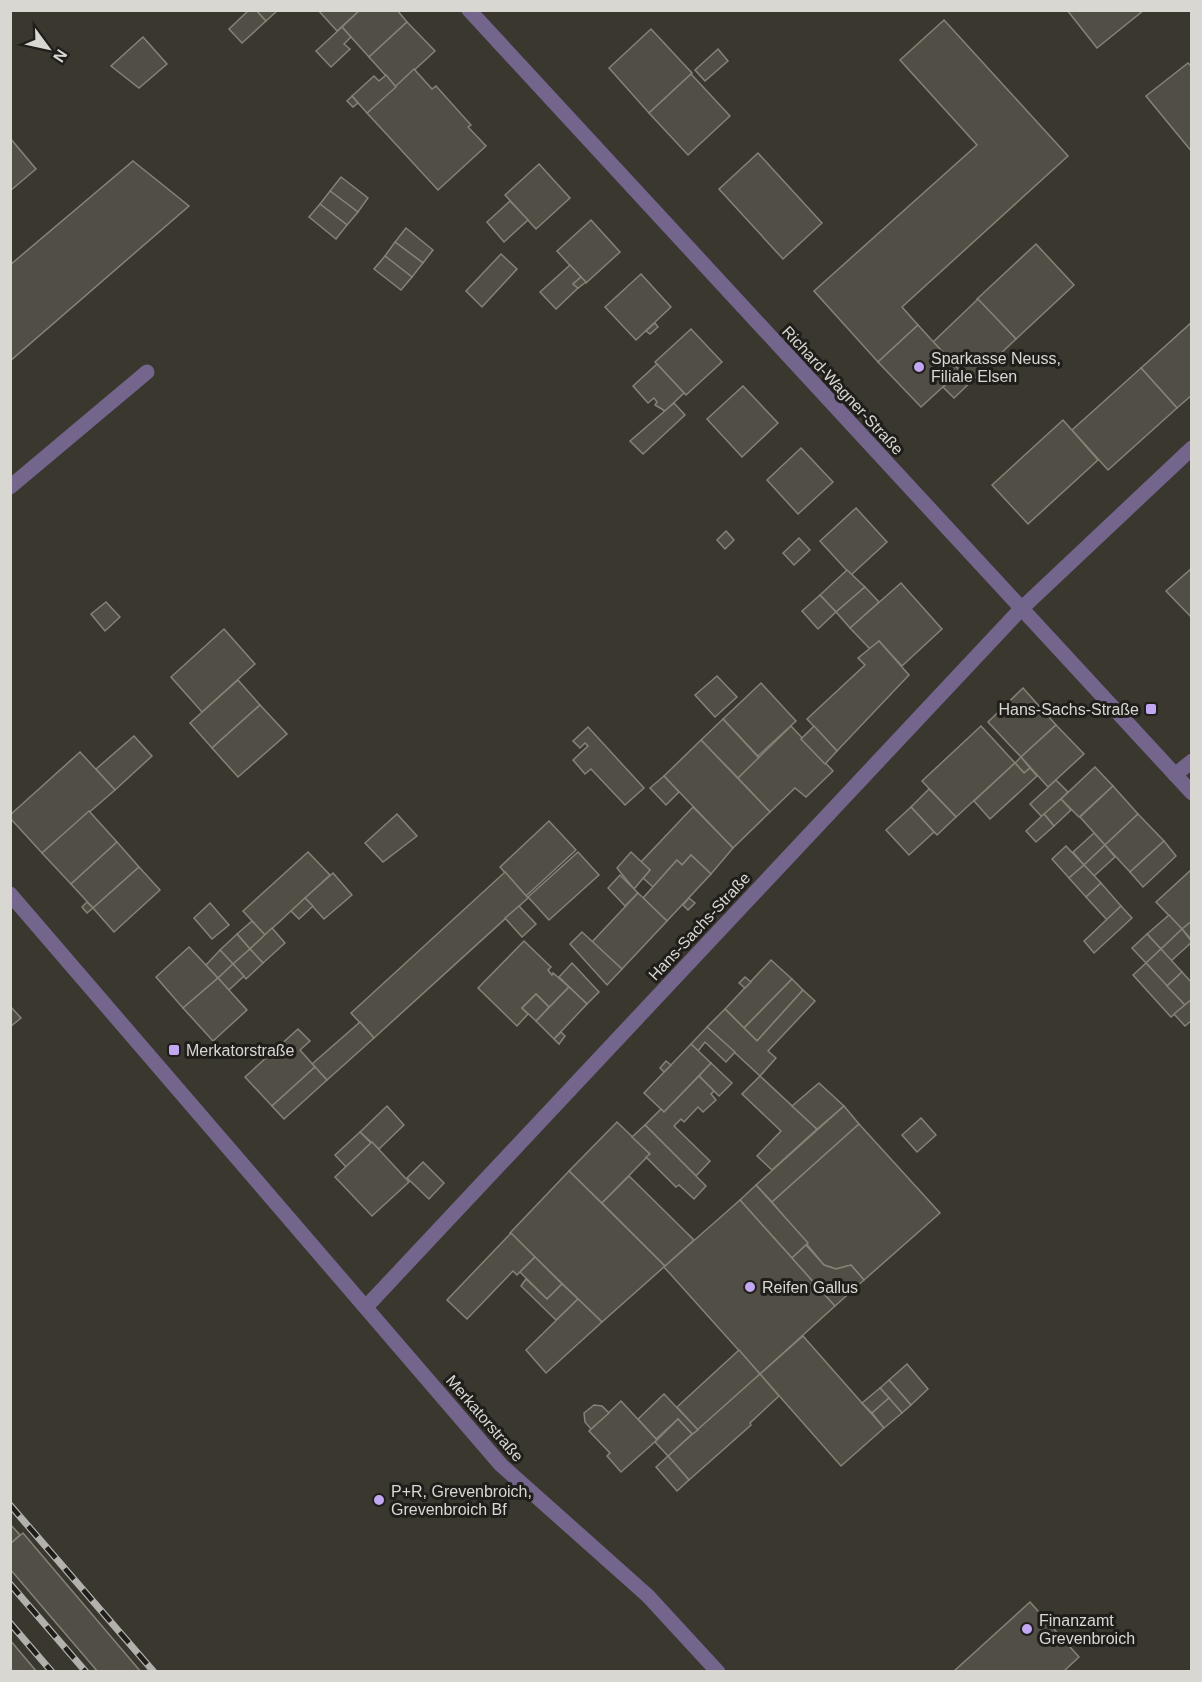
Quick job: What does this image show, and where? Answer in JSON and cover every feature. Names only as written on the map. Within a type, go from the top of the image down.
[{"type":"street","name":"Richard-Wagner-Straße","points":[[469,10],[1191,793]]},
{"type":"street","points":[[10,487],[147,372]]},
{"type":"street","name":"Hans-Sachs-Straße","points":[[366,1306],[1021,609],[1191,448]]},
{"type":"street","points":[[1175,775],[1191,761]]},
{"type":"street","name":"Merkatorstraße","points":[[10,894],[501,1465],[648,1596],[718,1671]]},
{"type":"building","points":[[249,10],[256,10],[266,21],[242,43],[229,29]]},
{"type":"building","points":[[256,10],[278,10],[266,21]]},
{"type":"building","points":[[318,10],[360,10],[337,31]]},
{"type":"building","points":[[360,10],[397,10],[407,22],[369,57],[342,27]]},
{"type":"building","points":[[1067,10],[1144,10],[1097,48]]},
{"type":"building","points":[[944,20],[1068,156],[902,307],[918,325],[878,362],[814,291],[977,145],[900,60]]},
{"type":"building","points":[[407,22],[435,51],[396,87],[369,57]]},
{"type":"building","points":[[342,27],[351,37],[344,44],[350,49],[331,67],[316,51]]},
{"type":"building","points":[[651,29],[692,73],[649,113],[609,68]]},
{"type":"building","points":[[143,37],[167,64],[139,88],[111,66]]},
{"type":"building","points":[[718,49],[728,61],[705,81],[695,70]]},
{"type":"building","points":[[1188,63],[1192,67],[1192,152],[1146,96]]},
{"type":"building","points":[[414,69],[432,89],[436,86],[471,125],[468,127],[486,146],[438,190],[367,113]]},
{"type":"building","points":[[691,74],[730,116],[688,155],[649,113]]},
{"type":"building","points":[[386,75],[396,87],[367,113],[352,96],[374,76],[379,81]]},
{"type":"building","points":[[352,96],[358,103],[353,107],[347,101]]},
{"type":"building","points":[[10,138],[36,169],[10,191]]},
{"type":"building","points":[[758,153],[822,223],[783,259],[719,189]]},
{"type":"building","points":[[133,161],[189,206],[10,361],[10,265]]},
{"type":"building","points":[[539,164],[570,198],[536,229],[505,195]]},
{"type":"building","points":[[341,177],[368,198],[358,212],[330,191]]},
{"type":"building","points":[[330,191],[358,212],[347,225],[320,204]]},
{"type":"building","points":[[510,201],[528,220],[504,242],[487,222]]},
{"type":"building","points":[[320,204],[347,225],[336,239],[309,217]]},
{"type":"building","points":[[591,220],[620,252],[586,283],[557,251]]},
{"type":"building","points":[[406,228],[433,250],[423,263],[395,242]]},
{"type":"building","points":[[395,242],[423,263],[412,277],[385,256]]},
{"type":"building","points":[[1036,244],[1074,285],[1016,339],[977,299]]},
{"type":"building","points":[[501,254],[517,269],[482,307],[466,291]]},
{"type":"building","points":[[385,256],[412,277],[401,290],[374,269]]},
{"type":"building","points":[[570,265],[581,277],[573,284],[578,288],[556,309],[540,292]]},
{"type":"building","points":[[641,274],[671,307],[636,340],[605,307]]},
{"type":"building","points":[[581,277],[586,282],[578,288],[573,284]]},
{"type":"building","points":[[978,299],[1016,339],[954,398],[943,387],[960,371],[933,342]]},
{"type":"building","points":[[1192,322],[1192,395],[1177,408],[1141,368]]},
{"type":"building","points":[[655,323],[658,327],[650,334],[646,331]]},
{"type":"building","name":"Sparkasse Neuss, Filiale Elsen","points":[[918,325],[960,371],[921,407],[878,362]]},
{"type":"building","points":[[691,329],[722,362],[686,395],[655,362]]},
{"type":"building","points":[[657,364],[684,393],[665,411],[655,405],[657,402],[654,398],[648,403],[633,386]]},
{"type":"building","points":[[1141,368],[1177,408],[1108,470],[1072,430]]},
{"type":"building","points":[[743,386],[778,423],[742,457],[707,419]]},
{"type":"building","points":[[674,403],[685,415],[643,454],[630,441]]},
{"type":"building","points":[[1063,420],[1098,460],[1028,524],[992,485]]},
{"type":"building","points":[[801,448],[833,482],[798,514],[767,480]]},
{"type":"building","points":[[856,508],[887,542],[851,575],[820,541]]},
{"type":"building","points":[[726,531],[734,540],[725,549],[717,540]]},
{"type":"building","points":[[799,538],[810,550],[794,565],[783,553]]},
{"type":"building","points":[[1192,568],[1192,618],[1166,591]]},
{"type":"building","points":[[847,570],[865,587],[836,612],[820,595]]},
{"type":"building","points":[[901,583],[942,629],[902,666],[879,641],[870,649],[850,628]]},
{"type":"building","points":[[865,587],[879,602],[850,628],[836,612]]},
{"type":"building","points":[[820,595],[836,612],[818,629],[802,611]]},
{"type":"building","points":[[106,602],[120,617],[105,631],[91,614]]},
{"type":"building","points":[[224,629],[255,664],[202,712],[171,677]]},
{"type":"building","points":[[879,641],[909,675],[837,751],[807,719],[865,665],[858,658]]},
{"type":"building","points":[[717,676],[737,697],[715,717],[695,695]]},
{"type":"building","points":[[238,680],[260,705],[212,748],[190,723]]},
{"type":"building","points":[[761,683],[796,721],[758,756],[723,719]]},
{"type":"building","points":[[1023,688],[1056,725],[1021,757],[988,722]]},
{"type":"building","points":[[260,705],[287,734],[238,777],[212,748]]},
{"type":"building","points":[[723,719],[759,758],[738,778],[701,740]]},
{"type":"building","points":[[1056,725],[1084,754],[1048,787],[1021,757]]},
{"type":"building","points":[[791,726],[833,771],[806,797],[795,788],[770,812],[738,778]]},
{"type":"building","points":[[814,726],[837,751],[825,764],[801,739]]},
{"type":"building","points":[[981,726],[1015,763],[956,817],[922,781]]},
{"type":"building","points":[[588,727],[644,788],[625,805],[591,769],[585,774],[573,760],[588,746],[585,743],[580,748],[573,741]]},
{"type":"building","points":[[134,736],[152,756],[115,790],[96,769]]},
{"type":"building","points":[[701,740],[770,812],[733,848],[664,776]]},
{"type":"building","points":[[80,752],[115,790],[42,853],[10,818],[10,815]]},
{"type":"building","points":[[1021,757],[1030,768],[1024,773],[1015,763]]},
{"type":"building","points":[[1015,763],[1024,773],[1030,768],[1037,776],[990,819],[974,801]]},
{"type":"building","points":[[1095,767],[1113,786],[1079,817],[1061,799]]},
{"type":"building","points":[[664,776],[679,792],[666,805],[650,788]]},
{"type":"building","points":[[1056,780],[1068,792],[1042,817],[1030,804]]},
{"type":"building","points":[[1113,786],[1138,814],[1105,845],[1080,817]]},
{"type":"building","points":[[929,789],[956,817],[937,835],[911,807]]},
{"type":"building","points":[[1061,799],[1071,810],[1054,826],[1044,814]]},
{"type":"building","points":[[693,807],[733,848],[711,874],[691,855],[682,865],[677,860],[653,887],[643,878],[650,870],[641,862]]},
{"type":"building","points":[[911,807],[934,832],[909,855],[886,830]]},
{"type":"building","points":[[89,811],[117,842],[71,884],[42,853]]},
{"type":"building","points":[[397,814],[417,836],[383,862],[365,843]]},
{"type":"building","points":[[1044,814],[1054,826],[1036,842],[1026,831]]},
{"type":"building","points":[[1138,814],[1164,841],[1130,872],[1105,845]]},
{"type":"building","points":[[549,821],[576,850],[526,896],[500,867]]},
{"type":"building","points":[[1094,833],[1105,845],[1084,865],[1073,852]]},
{"type":"building","points":[[1164,841],[1176,856],[1143,887],[1130,872]]},
{"type":"building","points":[[117,842],[139,867],[93,908],[71,884]]},
{"type":"building","points":[[1105,845],[1115,857],[1094,876],[1084,865]]},
{"type":"building","points":[[1066,846],[1084,865],[1069,878],[1052,859]]},
{"type":"building","points":[[308,852],[330,875],[265,935],[243,911]]},
{"type":"building","points":[[578,852],[599,875],[549,920],[528,897]]},
{"type":"building","points":[[631,852],[650,870],[634,889],[617,868]]},
{"type":"building","points":[[691,855],[711,874],[667,921],[643,898],[677,860],[682,865]]},
{"type":"building","points":[[1084,865],[1101,883],[1086,897],[1069,878]]},
{"type":"building","points":[[139,867],[160,890],[114,932],[93,908]]},
{"type":"building","points":[[1191,870],[1192,921],[1182,929],[1156,902]]},
{"type":"building","points":[[505,872],[528,898],[374,1038],[351,1013]]},
{"type":"building","points":[[333,873],[352,895],[324,919],[305,898]]},
{"type":"building","points":[[620,875],[638,893],[625,906],[608,888]]},
{"type":"building","points":[[1101,883],[1121,906],[1107,920],[1086,897]]},
{"type":"building","points":[[638,893],[667,921],[622,969],[592,942]]},
{"type":"building","points":[[305,898],[313,906],[299,919],[291,911]]},
{"type":"building","points":[[689,898],[695,903],[688,910],[683,905]]},
{"type":"building","points":[[87,902],[93,908],[87,913],[82,907]]},
{"type":"building","points":[[210,903],[229,925],[212,939],[194,918]]},
{"type":"building","points":[[519,906],[536,924],[522,937],[505,918]]},
{"type":"building","points":[[1121,906],[1132,918],[1094,953],[1084,941]]},
{"type":"building","points":[[1169,915],[1182,929],[1161,949],[1147,934]]},
{"type":"building","points":[[252,921],[265,935],[250,949],[237,934]]},
{"type":"building","points":[[1192,921],[1192,940],[1182,929]]},
{"type":"building","points":[[272,928],[285,943],[263,963],[250,949]]},
{"type":"building","points":[[1182,929],[1192,942],[1171,961],[1161,949]]},
{"type":"building","points":[[582,932],[622,969],[607,985],[570,944]]},
{"type":"building","points":[[237,934],[250,949],[233,964],[220,950]]},
{"type":"building","points":[[1147,934],[1161,949],[1146,963],[1132,948]]},
{"type":"building","points":[[524,941],[551,967],[548,970],[552,975],[553,973],[569,987],[549,1007],[536,994],[522,1008],[528,1014],[517,1026],[478,988]]},
{"type":"building","points":[[189,947],[218,978],[183,1008],[156,977]]},
{"type":"building","points":[[250,949],[263,963],[246,979],[233,964]]},
{"type":"building","points":[[1161,949],[1182,972],[1167,986],[1146,963]]},
{"type":"building","points":[[220,950],[233,964],[218,978],[206,965]]},
{"type":"building","points":[[771,960],[792,979],[744,1028],[725,1009]]},
{"type":"building","points":[[572,963],[599,992],[587,1004],[559,977]]},
{"type":"building","points":[[1146,963],[1185,1005],[1171,1017],[1133,975]]},
{"type":"building","points":[[233,964],[244,976],[229,990],[218,978]]},
{"type":"building","points":[[1182,972],[1192,983],[1192,999],[1185,1005],[1167,986]]},
{"type":"building","points":[[745,977],[751,982],[745,988],[739,983]]},
{"type":"building","points":[[218,978],[247,1010],[213,1041],[183,1008]]},
{"type":"building","points":[[792,979],[803,990],[757,1041],[744,1028]]},
{"type":"building","points":[[569,987],[587,1004],[554,1039],[536,1021]]},
{"type":"building","points":[[803,990],[815,1001],[768,1051],[776,1058],[760,1076],[707,1027],[725,1009],[757,1041]]},
{"type":"building","points":[[536,994],[549,1007],[536,1021],[522,1008]]},
{"type":"building","points":[[1192,999],[1192,1020],[1185,1026],[1174,1014]]},
{"type":"building","points":[[10,1006],[21,1018],[10,1027]]},
{"type":"building","points":[[360,1022],[374,1038],[327,1080],[312,1064]]},
{"type":"building","points":[[707,1027],[735,1052],[726,1062],[705,1042],[698,1051],[691,1044]]},
{"type":"building","points":[[298,1029],[310,1041],[300,1050],[315,1067],[272,1106],[245,1077]]},
{"type":"building","points":[[561,1032],[565,1036],[559,1044],[554,1039]]},
{"type":"building","points":[[691,1044],[711,1063],[664,1112],[644,1093]]},
{"type":"building","points":[[666,1061],[671,1065],[664,1072],[660,1068]]},
{"type":"building","points":[[711,1063],[732,1083],[719,1096],[699,1076]]},
{"type":"building","points":[[315,1067],[327,1080],[284,1119],[272,1106]]},
{"type":"building","points":[[699,1076],[714,1091],[711,1094],[716,1100],[703,1112],[698,1107],[684,1122],[681,1119],[674,1126],[710,1161],[696,1176],[645,1125],[661,1109],[664,1112]]},
{"type":"building","points":[[760,1076],[817,1129],[772,1170],[757,1156],[781,1131],[742,1094]]},
{"type":"building","points":[[819,1083],[844,1106],[817,1129],[792,1106]]},
{"type":"building","points":[[387,1106],[404,1125],[379,1149],[360,1132]]},
{"type":"building","points":[[844,1106],[859,1124],[772,1202],[756,1185]]},
{"type":"building","points":[[921,1118],[936,1135],[917,1152],[902,1135]]},
{"type":"building","points":[[617,1122],[650,1154],[602,1203],[569,1171]]},
{"type":"building","points":[[859,1124],[940,1213],[864,1280],[851,1265],[836,1269],[824,1265],[772,1202]]},
{"type":"building","points":[[645,1125],[706,1186],[694,1199],[679,1185],[676,1187],[646,1157],[650,1154],[632,1137]]},
{"type":"building","points":[[360,1132],[371,1143],[346,1167],[335,1155]]},
{"type":"building","points":[[372,1142],[409,1182],[372,1216],[335,1177]]},
{"type":"building","points":[[423,1162],[444,1183],[429,1199],[407,1178]]},
{"type":"building","points":[[569,1171],[665,1266],[602,1322],[510,1233]]},
{"type":"building","points":[[629,1176],[694,1240],[665,1266],[602,1203]]},
{"type":"building","points":[[756,1185],[808,1243],[792,1258],[740,1200]]},
{"type":"building","name":"Reifen Gallus","points":[[740,1200],[835,1306],[760,1374],[664,1267]]},
{"type":"building","points":[[511,1233],[535,1257],[517,1275],[513,1271],[467,1319],[447,1300]]},
{"type":"building","points":[[806,1245],[824,1265],[836,1269],[851,1265],[864,1280],[835,1306],[792,1258]]},
{"type":"building","points":[[535,1257],[562,1284],[547,1299],[520,1272]]},
{"type":"building","points":[[526,1279],[547,1299],[562,1284],[578,1299],[556,1320],[521,1286]]},
{"type":"building","points":[[578,1299],[602,1322],[546,1373],[526,1350]]},
{"type":"building","points":[[803,1336],[884,1428],[841,1466],[760,1374]]},
{"type":"building","points":[[739,1350],[760,1374],[698,1430],[677,1407]]},
{"type":"building","points":[[907,1364],[928,1389],[911,1405],[889,1380]]},
{"type":"building","points":[[760,1374],[779,1396],[750,1423],[751,1425],[689,1480],[668,1456]]},
{"type":"building","points":[[889,1380],[911,1405],[902,1413],[880,1388]]},
{"type":"building","points":[[880,1388],[889,1398],[872,1413],[862,1403]]},
{"type":"building","points":[[664,1394],[698,1430],[692,1434],[678,1419],[656,1439],[638,1419]]},
{"type":"building","points":[[889,1398],[902,1413],[884,1428],[872,1413]]},
{"type":"building","points":[[621,1401],[657,1440],[621,1472],[607,1456],[610,1453],[589,1431]]},
{"type":"building","points":[[594,1405],[602,1406],[609,1413],[591,1429],[585,1422],[584,1413]]},
{"type":"building","points":[[678,1419],[692,1434],[668,1456],[655,1442]]},
{"type":"building","points":[[668,1456],[689,1480],[677,1491],[656,1467]]},
{"type":"building","points":[[10,1524],[20,1535],[10,1544]]},
{"type":"building","points":[[23,1533],[141,1672],[98,1672],[10,1569],[10,1544]]},
{"type":"building","name":"Finanzamt Grevenbroich","points":[[1030,1602],[1079,1657],[1063,1672],[953,1672]]},
{"type":"building","points":[[10,1640],[37,1672],[10,1672]]},
{"type":"railway","points":[[10,1505],[154,1672]]},
{"type":"railway","points":[[10,1584],[86,1672]]},
{"type":"railway","points":[[10,1623],[52,1672]]},
{"type":"place","name":"Sparkasse Neuss, Filiale Elsen","points":[[919,367]]},
{"type":"place","name":"Hans-Sachs-Straße","points":[[1151,709]]},
{"type":"place","name":"Merkatorstraße","points":[[174,1050]]},
{"type":"place","name":"Reifen Gallus","points":[[750,1287]]},
{"type":"place","name":"P+R, Grevenbroich, Grevenbroich Bf","points":[[379,1500]]},
{"type":"place","name":"Finanzamt Grevenbroich","points":[[1027,1629]]}]
